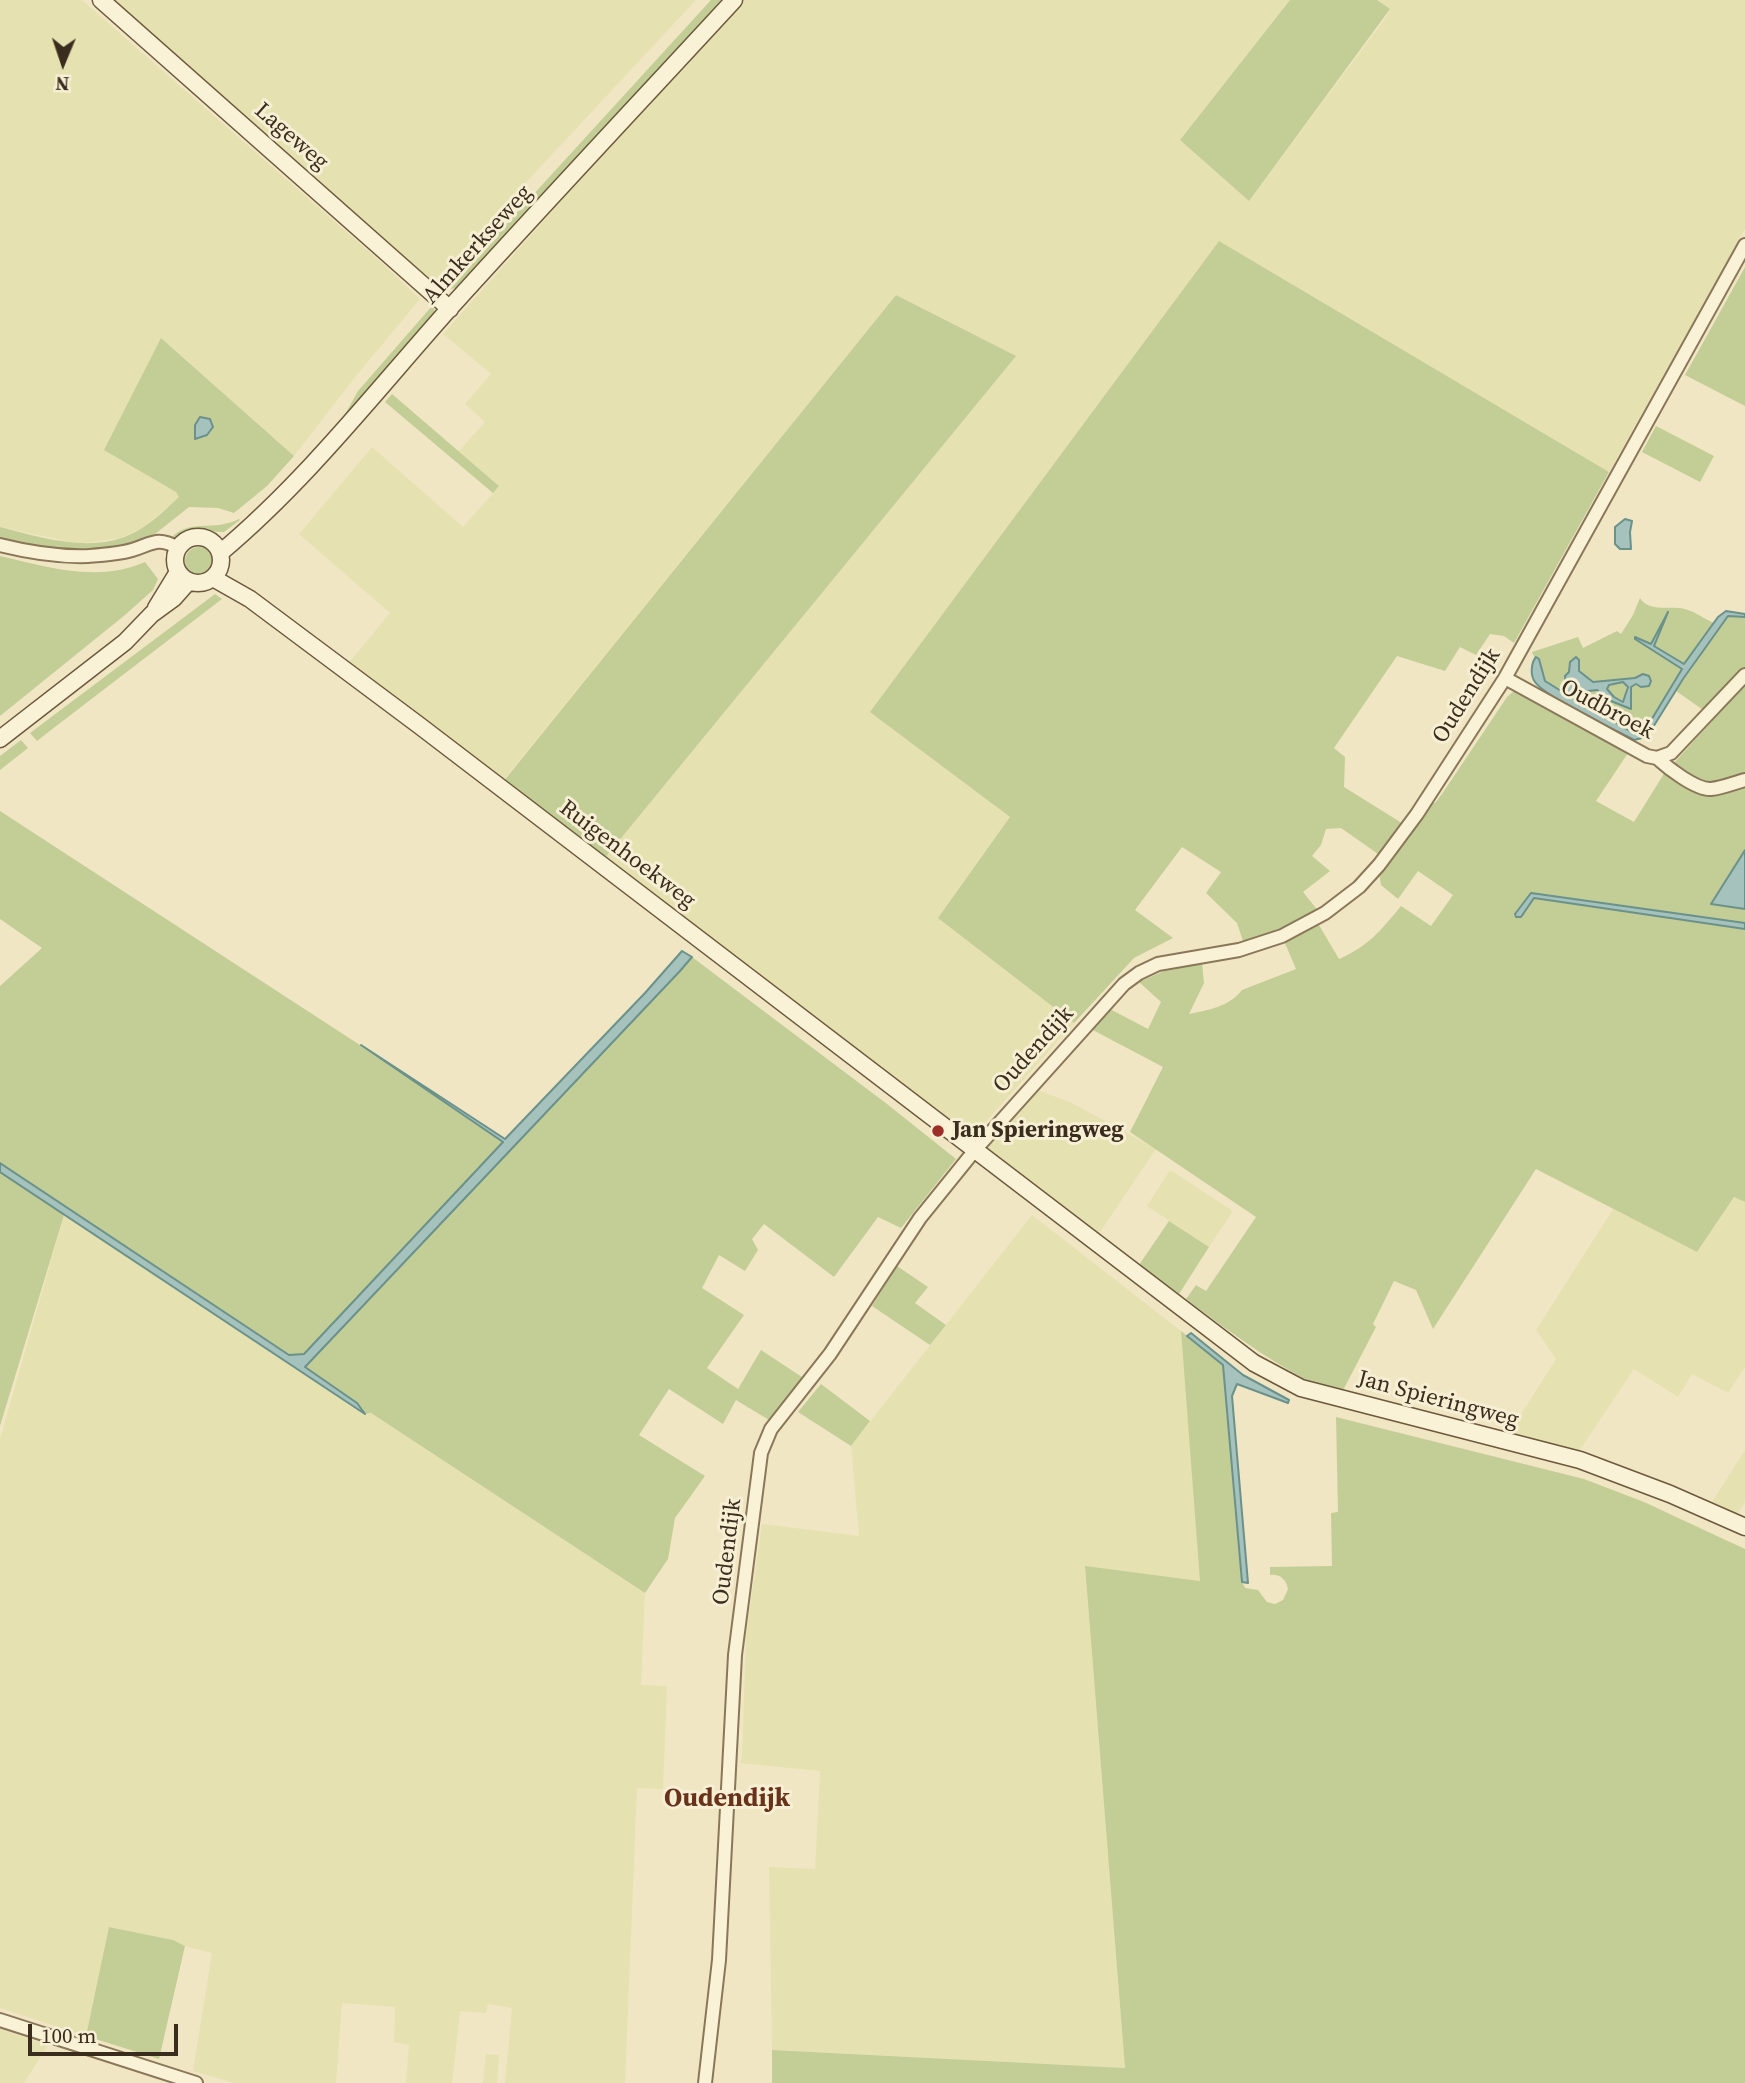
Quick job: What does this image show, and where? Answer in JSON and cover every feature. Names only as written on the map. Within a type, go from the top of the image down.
[{"type":"street","name":"Lageweg","points":[[101,0],[450,309]]},
{"type":"street","name":"Almkerkseweg","points":[[217,561],[225,534],[256,519],[313,464],[450,309],[734,0]]},
{"type":"street","name":"Oudendijk","points":[[705,2083],[719,1961],[735,1655],[761,1453],[771,1429],[830,1354],[920,1218],[975,1150],[1104,1004],[1139,972],[1158,964],[1239,950],[1282,936],[1325,913],[1360,887],[1379,865],[1417,814],[1505,678],[1745,245]]},
{"type":"street","points":[[199,537],[217,561],[197,583],[184,576],[175,560],[178,548],[191,538],[199,537]]},
{"type":"street","points":[[0,545],[86,556],[131,550],[153,542],[166,541],[178,548]]},
{"type":"street","name":"Ruigenhoekweg","points":[[217,561],[250,599],[975,1150]]},
{"type":"street","points":[[0,740],[125,642],[184,576]]},
{"type":"street","name":"Oudbroek","points":[[1505,678],[1657,758],[1671,753],[1745,675]]},
{"type":"street","points":[[1657,758],[1703,789],[1745,780]]},
{"type":"street","name":"Jan Spieringweg","points":[[975,1150],[1254,1363],[1301,1388],[1590,1463],[1745,1527]]},
{"type":"street","points":[[0,2020],[196,2083]]},
{"type":"shaded area","points":[[0,0],[82,0],[420,299],[294,456],[161,338],[177,492],[180,497],[142,528],[120,538],[87,543],[71,542],[0,527]]},
{"type":"shaded area","points":[[111,0],[696,0],[434,281],[405,259]]},
{"type":"shaded area","points":[[745,0],[1290,0],[1180,140],[1249,201],[1384,20],[1390,9],[1377,0],[1745,0],[1745,229],[1609,472],[1219,241],[871,711],[1011,818],[939,918],[1074,1023],[975,1134],[968,1134],[957,1127],[604,859],[1015,356],[896,295],[502,782],[348,664],[390,613],[299,534],[372,447],[463,527],[499,486],[459,451],[485,422],[465,404],[491,374],[443,334]]},
{"type":"shaded area","points":[[1035,1089],[1072,1103],[1156,1149],[1098,1235],[988,1149],[989,1141]]},
{"type":"shaded area","points":[[1170,1170],[1233,1211],[1209,1247],[1147,1206]]},
{"type":"shaded area","points":[[1734,1197],[1745,1202],[1745,1367],[1728,1393],[1692,1374],[1678,1397],[1634,1369],[1579,1451],[1508,1435],[1556,1359],[1536,1330],[1613,1209],[1697,1252]]},
{"type":"shaded area","points":[[64,1215],[365,1414],[371,1413],[645,1593],[641,1685],[667,1686],[663,1789],[637,1788],[625,2083],[505,2083],[512,2008],[488,2004],[486,2013],[460,2011],[452,2083],[406,2083],[409,2045],[394,2042],[395,2007],[342,2003],[336,2083],[235,2083],[193,2071],[212,1953],[173,1940],[110,1927],[86,2036],[0,2008],[0,1439]]},
{"type":"shaded area","points":[[1032,1215],[1181,1331],[1201,1581],[1085,1567],[1125,2068],[772,2050],[769,1867],[815,1869],[820,1771],[740,1763],[746,1636],[762,1524],[859,1536],[851,1446]]},
{"type":"shaded area","points":[[1745,1450],[1745,1502],[1737,1514],[1712,1502]]},
{"type":"shaded area","points":[[0,2029],[48,2045],[24,2083],[0,2083]]},
{"type":"shaded area","points":[[486,2054],[499,2055],[497,2083],[483,2083]]},
{"type":"green space","points":[[711,0],[721,0],[460,288],[447,289]]},
{"type":"green space","points":[[1290,0],[1377,0],[1390,9],[1249,201],[1180,140]]},
{"type":"green space","points":[[1219,241],[1609,472],[1514,643],[1504,636],[1490,634],[1476,655],[1460,647],[1445,671],[1397,656],[1334,748],[1345,757],[1344,787],[1405,825],[1381,856],[1341,828],[1326,829],[1321,845],[1312,856],[1330,871],[1303,892],[1319,912],[1284,931],[1244,944],[1237,923],[1206,893],[1221,872],[1182,847],[1135,910],[1173,938],[1134,958],[1074,1023],[938,918],[1010,817],[870,712]]},
{"type":"green space","points":[[1745,267],[1745,406],[1685,375]]},
{"type":"green space","points":[[896,295],[1016,356],[604,859],[503,782]]},
{"type":"green space","points":[[432,306],[435,315],[339,425],[358,391]]},
{"type":"green space","points":[[161,338],[294,456],[267,486],[234,513],[218,508],[189,507],[155,534],[122,548],[70,552],[0,542],[0,527],[69,542],[104,542],[121,538],[148,524],[179,497],[176,492],[104,450]]},
{"type":"green space","points":[[392,394],[499,486],[493,493],[385,402]]},
{"type":"green space","points":[[1656,426],[1714,456],[1700,482],[1642,452]]},
{"type":"green space","points":[[239,519],[224,532],[195,531],[177,541],[171,538],[186,528],[220,525]]},
{"type":"green space","points":[[199,547],[209,551],[213,561],[209,571],[199,575],[189,571],[185,561],[189,551]]},
{"type":"green space","points":[[0,556],[54,568],[91,572],[127,568],[145,562],[158,579],[153,590],[125,615],[0,716]]},
{"type":"green space","points":[[215,594],[222,599],[37,741],[30,733]]},
{"type":"green space","points":[[1640,598],[1649,606],[1682,608],[1714,623],[1683,665],[1653,646],[1667,612],[1651,644],[1636,637],[1682,669],[1647,727],[1638,732],[1630,731],[1569,697],[1572,693],[1597,690],[1611,701],[1631,709],[1631,687],[1639,685],[1640,675],[1635,678],[1593,682],[1569,665],[1569,672],[1565,676],[1566,695],[1545,681],[1539,659],[1534,657],[1532,652],[1578,637],[1583,648],[1617,631],[1621,634]]},
{"type":"green space","points":[[1728,616],[1745,617],[1745,672],[1706,712],[1676,691]]},
{"type":"green space","points":[[1623,682],[1627,685],[1624,701],[1614,697],[1607,689],[1609,685]]},
{"type":"green space","points":[[1745,685],[1745,775],[1714,783],[1701,781],[1672,765]]},
{"type":"green space","points":[[1514,691],[1630,750],[1596,801],[1634,822],[1665,772],[1701,790],[1745,783],[1745,850],[1711,903],[1745,909],[1745,923],[1531,893],[1520,916],[1534,898],[1745,929],[1745,1202],[1734,1197],[1697,1252],[1536,1169],[1433,1329],[1416,1290],[1394,1281],[1373,1324],[1376,1327],[1340,1396],[1280,1365],[1186,1299],[1196,1285],[1206,1291],[1256,1217],[1130,1132],[1163,1067],[1089,1028],[1108,1008],[1148,1029],[1161,1002],[1139,982],[1164,971],[1202,963],[1204,983],[1189,1014],[1218,1007],[1242,990],[1296,969],[1284,941],[1319,925],[1339,959],[1367,943],[1401,906],[1431,926],[1453,895],[1418,871],[1398,899],[1381,885],[1379,872],[1429,803],[1435,803],[1442,794],[1507,697]]},
{"type":"green space","points":[[21,740],[28,748],[0,770],[0,756]]},
{"type":"green space","points":[[0,811],[446,1101],[503,1142],[304,1354],[290,1355],[0,1163],[0,986],[42,948],[0,919]]},
{"type":"green space","points":[[692,957],[956,1159],[901,1228],[878,1217],[834,1277],[764,1224],[752,1239],[758,1250],[745,1271],[719,1255],[702,1288],[744,1315],[707,1368],[738,1389],[761,1350],[808,1381],[774,1423],[736,1400],[723,1424],[669,1389],[639,1435],[705,1476],[675,1518],[668,1559],[645,1593],[371,1413],[365,1414],[357,1403],[305,1367]]},
{"type":"green space","points":[[0,1172],[64,1215],[0,1426]]},
{"type":"green space","points":[[1169,1221],[1209,1247],[1179,1294],[1139,1265]]},
{"type":"green space","points":[[897,1266],[928,1287],[915,1303],[946,1325],[930,1345],[872,1306]]},
{"type":"green space","points":[[1181,1331],[1223,1365],[1242,1582],[1245,1588],[1258,1590],[1267,1602],[1275,1604],[1283,1600],[1288,1589],[1282,1578],[1270,1575],[1270,1567],[1332,1566],[1331,1513],[1338,1512],[1336,1417],[1584,1479],[1644,1502],[1745,1549],[1745,2083],[772,2083],[772,2050],[1125,2068],[1085,1566],[1200,1581]]},
{"type":"green space","points":[[821,1384],[870,1421],[851,1446],[798,1412]]},
{"type":"green space","points":[[109,1927],[173,1940],[185,1946],[159,2059],[86,2036]]},
{"type":"water","points":[[200,417],[210,419],[213,427],[207,435],[195,439],[195,425]]},
{"type":"water","points":[[1625,519],[1632,521],[1631,549],[1620,549],[1615,544],[1615,527]]},
{"type":"water","points":[[1726,611],[1745,614],[1745,617],[1728,616],[1683,679],[1650,732],[1642,738],[1634,740],[1566,704],[1542,689],[1532,676],[1536,657],[1539,659],[1545,681],[1566,694],[1565,676],[1569,672],[1570,662],[1576,657],[1579,660],[1579,671],[1593,682],[1635,678],[1643,674],[1649,676],[1649,686],[1641,687],[1636,684],[1631,687],[1631,709],[1611,701],[1597,690],[1571,693],[1569,696],[1630,731],[1640,732],[1647,727],[1682,669],[1635,637],[1651,644],[1668,612],[1654,646],[1684,664],[1718,617]],"holes":[[[1623,682],[1628,687],[1623,702],[1607,689],[1609,685]]]},
{"type":"water","points":[[1745,850],[1745,909],[1711,904]]},
{"type":"water","points":[[1531,893],[1745,923],[1745,929],[1534,898],[1521,917],[1516,917],[1515,914]]},
{"type":"water","points":[[682,951],[692,957],[680,971],[305,1367],[357,1403],[365,1414],[0,1172],[0,1163],[289,1355],[304,1354],[503,1142],[361,1045],[505,1139]]},
{"type":"water","points":[[1191,1333],[1243,1375],[1289,1400],[1288,1403],[1237,1384],[1232,1396],[1248,1583],[1242,1582],[1223,1365],[1187,1336]]},
{"type":"place","name":"Jan Spieringweg","points":[[938,1131]]},
{"type":"district","name":"Oudendijk","points":[[727,1799]]}]
